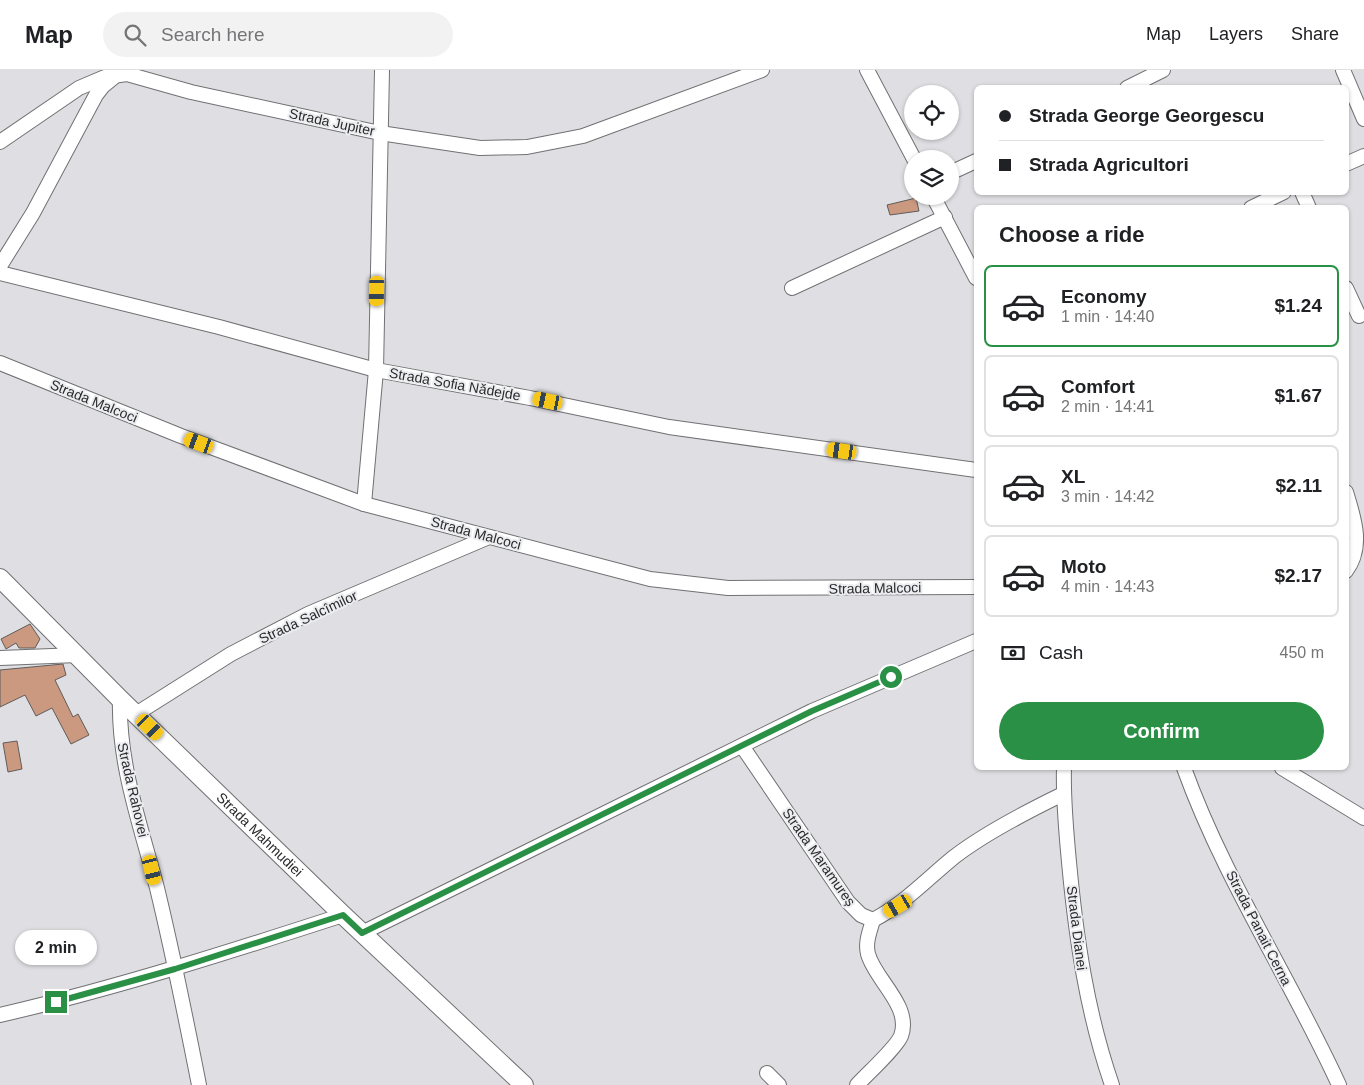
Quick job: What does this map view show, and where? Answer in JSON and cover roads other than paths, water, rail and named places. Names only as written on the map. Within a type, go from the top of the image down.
[{"type":"main road","name":"Strada Mahmudiei","points":[[0,578],[120,699],[343,915],[524,1085]]},
{"type":"street","points":[[364,504],[376,370],[382,70]]},
{"type":"street","name":"Strada Jupiter","points":[[0,142],[79,88],[105,76],[127,74],[191,92],[380,133],[480,148],[528,147],[583,136],[762,70]]},
{"type":"street","points":[[866,70],[909,150]]},
{"type":"street","points":[[1133,85],[1163,70]]},
{"type":"street","points":[[1343,70],[1361,104],[1364,119]]},
{"type":"street","points":[[0,266],[33,213],[96,96],[108,80],[116,76]]},
{"type":"street","points":[[1349,163],[1364,156]]},
{"type":"street","points":[[959,168],[974,161]]},
{"type":"street","points":[[1257,205],[1278,195]]},
{"type":"street","points":[[938,205],[974,274]]},
{"type":"street","points":[[792,288],[945,217]]},
{"type":"street","name":"Strada Sofia Nădejde","points":[[0,273],[219,327],[376,370],[530,398],[669,427],[974,470]]},
{"type":"street","points":[[1349,294],[1359,316]]},
{"type":"street","name":"Strada Malcoci","points":[[0,363],[181,436],[364,504],[650,579],[699,586],[793,589],[897,586],[974,587]]},
{"type":"street","points":[[1349,503],[1359,540],[1349,567]]},
{"type":"street","name":"Strada Salcîmilor","points":[[136,714],[231,654],[308,614],[489,537]]},
{"type":"street","points":[[362,933],[812,711],[974,643]]},
{"type":"street","points":[[0,658],[78,655]]},
{"type":"street","name":"Strada Rahovei","points":[[120,699],[119,719],[123,757],[175,969],[200,1085]]},
{"type":"street","name":"Strada Maramureș","points":[[742,746],[848,902],[861,915],[873,920]]},
{"type":"street","name":"Strada Dianei","points":[[1064,770],[1063,794],[1072,889],[1085,990],[1112,1085]]},
{"type":"street","name":"Strada Panait Cerna","points":[[1185,770],[1237,889],[1325,1054],[1339,1085]]},
{"type":"street","points":[[1285,770],[1364,818]]},
{"type":"street","points":[[857,1085],[900,1038],[903,1025],[901,1012],[868,954],[868,936],[873,920],[898,906],[956,856],[1028,812],[1063,794]]},
{"type":"street","points":[[0,1015],[94,993],[343,915]]},
{"type":"street","points":[[767,1073],[779,1085]]}]
